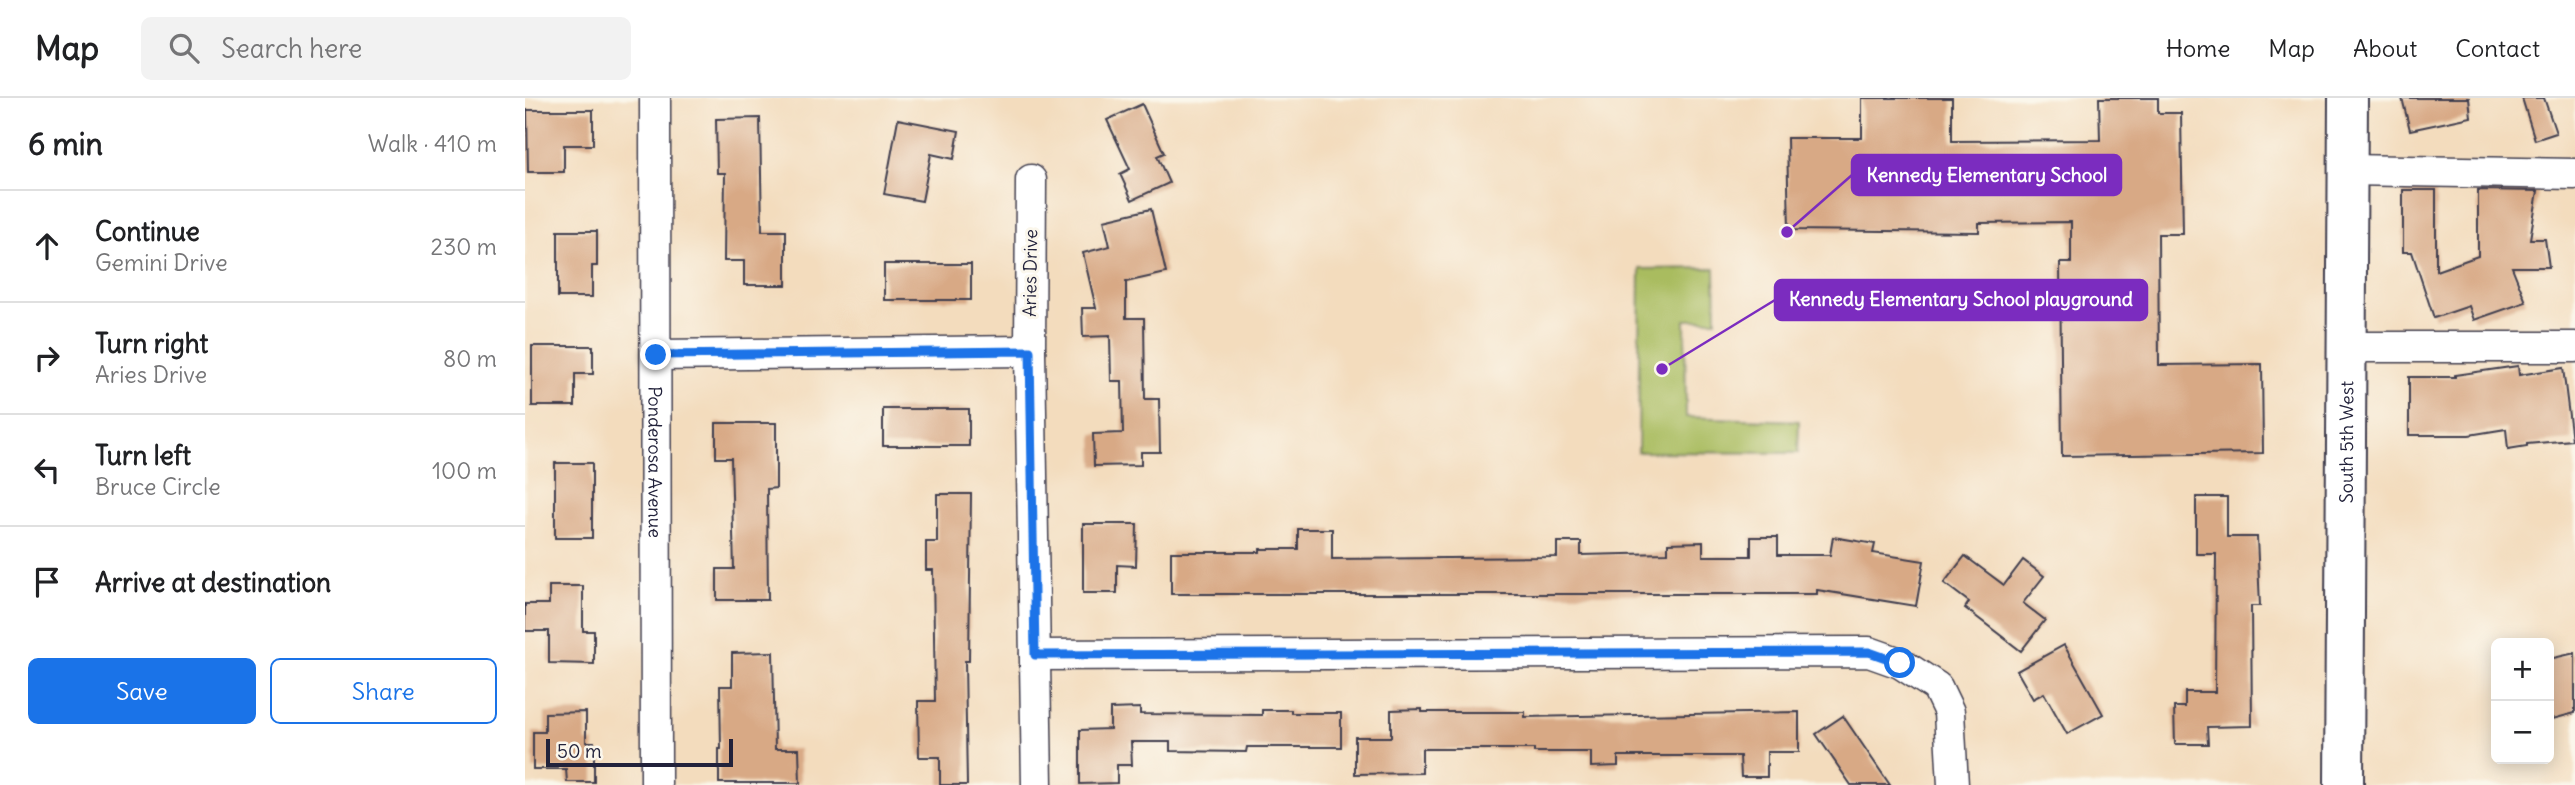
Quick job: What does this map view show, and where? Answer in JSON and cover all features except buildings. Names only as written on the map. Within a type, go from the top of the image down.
[{"type":"street","name":"Ponderosa Avenue","points":[[655,98],[656,785]]},
{"type":"street","name":"South 5th West","points":[[2344,785],[2348,98]]},
{"type":"street","points":[[2347,170],[2575,174]]},
{"type":"street","name":"Aries Drive","points":[[1031,180],[1030,351],[1037,785]]},
{"type":"street","points":[[2347,347],[2575,347]]},
{"type":"street","points":[[656,355],[1030,351]]},
{"type":"street","points":[[1035,655],[1869,652],[1900,663],[1937,687],[1949,712],[1953,785]]},
{"type":"green space","points":[[1715,268],[1716,320],[1685,320],[1686,417],[1799,421],[1798,453],[1638,452],[1640,269]]},
{"type":"place","name":"Kennedy Elementary School","points":[[1787,232]]},
{"type":"place","name":"Kennedy Elementary School playground","points":[[1662,369]]},
{"type":"route","points":[[656,355],[1030,351],[1035,655],[1869,652],[1900,663]]}]
